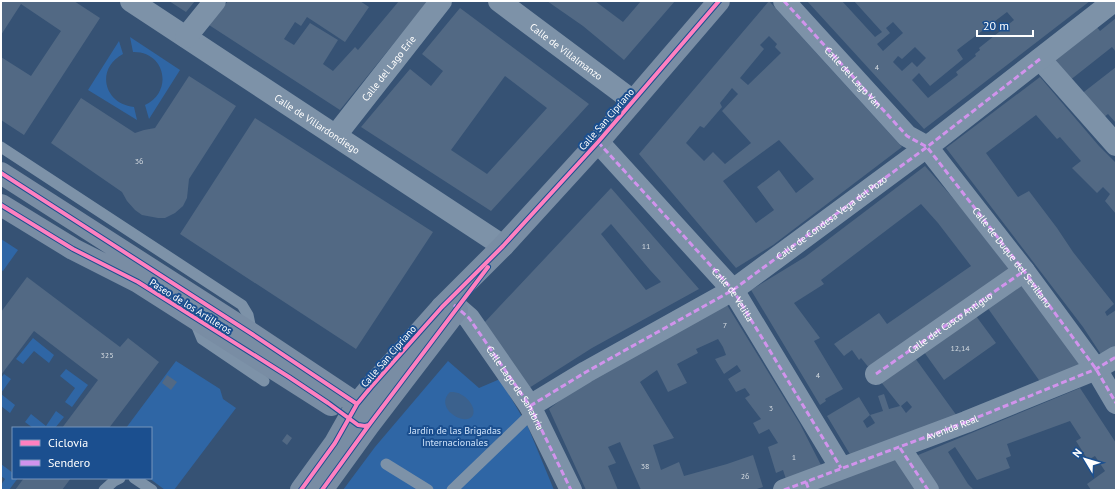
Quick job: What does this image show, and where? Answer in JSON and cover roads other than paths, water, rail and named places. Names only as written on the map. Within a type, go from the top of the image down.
[{"type":"street","name":"Calle de Villardondiego","points":[[131,1],[503,246]]},
{"type":"street","points":[[186,37],[215,1]]},
{"type":"street","name":"Calle del Lago Erie","points":[[336,135],[441,1]]},
{"type":"street","name":"Calle de Villalmanzo","points":[[499,1],[633,102]]},
{"type":"street","name":"Calle San Cipriano","points":[[301,490],[335,443],[358,418],[450,308],[503,246],[598,142],[719,1]]},
{"type":"street","name":"Calle del Lago Van","points":[[784,1],[907,136],[927,147]]},
{"type":"street","name":"Calle de Condesa Vega del Pozo","points":[[531,409],[586,372],[733,290],[927,147],[1114,1]]},
{"type":"street","points":[[1040,59],[1116,145]]},
{"type":"street","name":"Calle de Velilla","points":[[598,142],[733,290],[841,468]]},
{"type":"street","name":"Calle de Duque del Sevillano","points":[[927,147],[1024,271],[1096,370],[1116,403]]},
{"type":"street","name":"Paseo de los Artilleros","points":[[1,173],[252,334],[358,418]]},
{"type":"street","name":"Paseo de los Artilleros","points":[[1,204],[73,249],[138,282],[296,382],[358,418]]},
{"type":"street","name":"Calle del Casco Antiguo","points":[[876,374],[1024,271]]},
{"type":"street","name":"Calle Lago de Sanabria","points":[[450,308],[470,318],[531,409],[571,490]]},
{"type":"street","name":"Avenida Real","points":[[784,490],[808,486],[841,468],[900,448],[1096,370],[1116,356]]},
{"type":"street","points":[[313,490],[342,449],[358,418]]},
{"type":"street","name":"Calle San Cipriano","points":[[322,490],[358,418]]},
{"type":"street","points":[[900,448],[928,490]]},
{"type":"lane","points":[[1,147],[242,305],[248,315],[252,334]]},
{"type":"lane","points":[[192,316],[202,338],[264,381]]},
{"type":"lane","points":[[452,490],[531,409]]},
{"type":"lane","points":[[386,464],[428,490]]},
{"type":"lane","points":[[104,490],[118,479]]},
{"type":"lane","points":[[136,479],[152,490]]},
{"type":"park label","name":"Jardín de las Brigadas Internacionales","points":[[455,436]]}]
